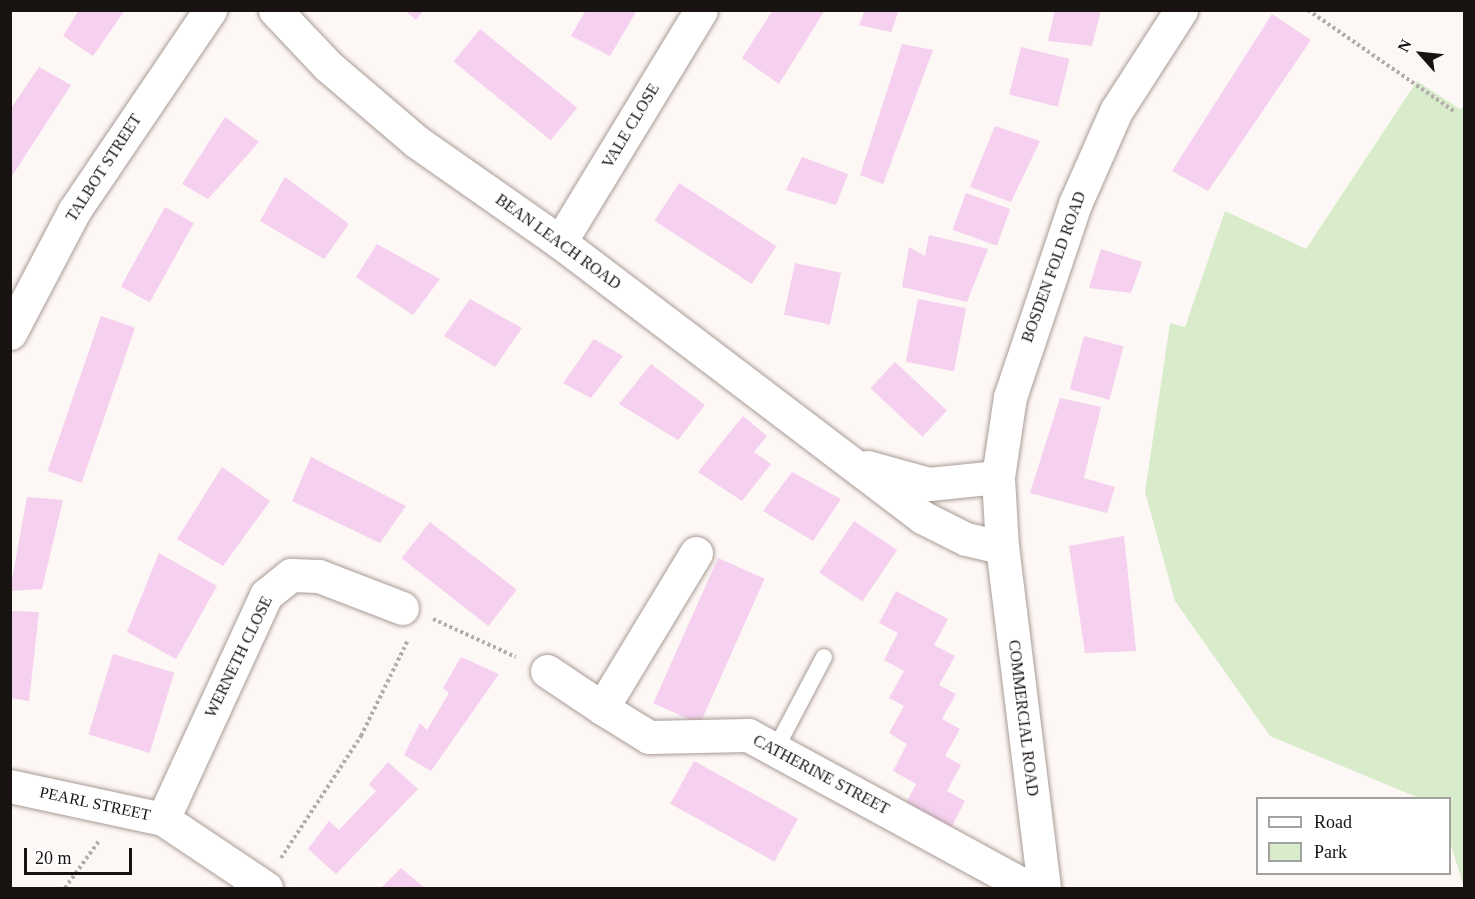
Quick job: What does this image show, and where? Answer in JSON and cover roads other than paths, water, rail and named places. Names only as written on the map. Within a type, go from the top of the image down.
[{"type":"street","name":"TALBOT STREET","points":[[10,333],[74,211],[210,10]]},
{"type":"street","name":"BEAN LEACH ROAD","points":[[274,10],[328,66],[417,142],[560,242],[922,517],[966,539],[1002,547]]},
{"type":"street","name":"VALE CLOSE","points":[[560,242],[701,10]]},
{"type":"street","name":"BOSDEN FOLD ROAD","points":[[1002,547],[998,477],[1010,397],[1075,204],[1116,111],[1181,10]]},
{"type":"street","name":"BEAN LEACH ROAD","points":[[851,461],[929,484],[998,477]]},
{"type":"street","name":"COMMERCIAL ROAD","points":[[1002,547],[1044,888]]},
{"type":"street","points":[[602,708],[696,553]]},
{"type":"street","name":"WERNETH CLOSE","points":[[163,819],[266,595],[291,575],[319,576],[411,611]]},
{"type":"street","name":"CATHERINE STREET","points":[[547,671],[649,737],[748,735],[1029,888]]},
{"type":"street","name":"PEARL STREET","points":[[10,786],[163,819],[264,887]]},
{"type":"lane","points":[[775,750],[824,657]]}]
